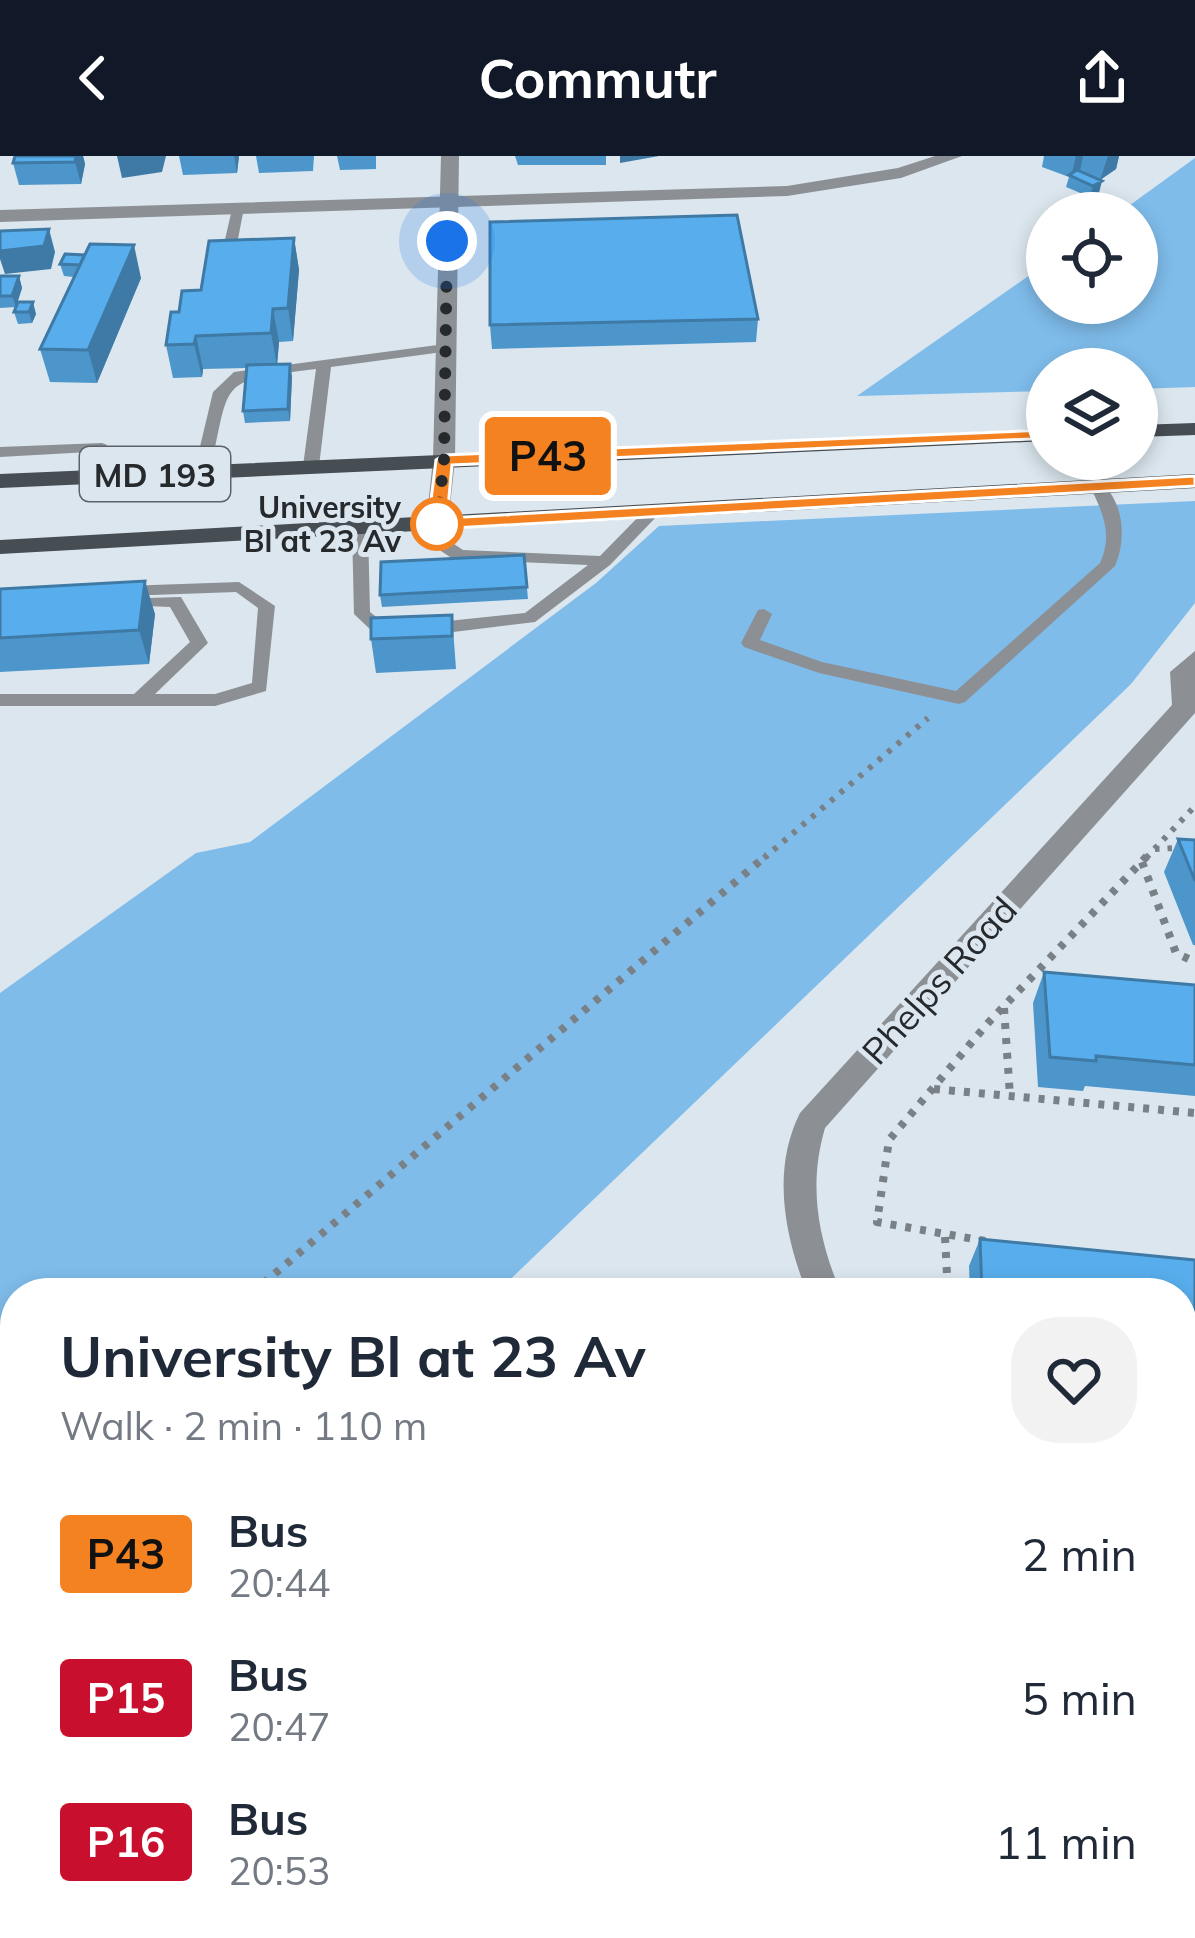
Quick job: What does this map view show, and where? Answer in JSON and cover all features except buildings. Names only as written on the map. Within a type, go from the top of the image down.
[{"type":"main road","points":[[1158,430],[1195,429]]},
{"type":"main road","name":"MD 193","points":[[0,481],[1026,436]]},
{"type":"main road","name":"MD 193","points":[[0,548],[1195,481]]},
{"type":"street","points":[[437,524],[444,460],[450,156]]},
{"type":"street","points":[[0,216],[787,191],[868,179],[953,156]]},
{"type":"street","name":"Phelps Road","points":[[819,1278],[803,1234],[797,1195],[799,1156],[811,1122],[1192,707],[1182,672],[1195,659]]},
{"type":"lane","points":[[205,284],[207,267],[229,249],[238,208]]},
{"type":"lane","points":[[202,472],[225,383],[257,371],[324,367],[446,348]]},
{"type":"lane","points":[[311,466],[324,367]]},
{"type":"lane","points":[[0,452],[101,448]]},
{"type":"lane","points":[[764,614],[750,643],[819,667],[959,698],[1107,566],[1117,548],[1117,525],[1099,485]]},
{"type":"lane","points":[[361,529],[362,614],[380,629],[454,629],[529,618],[604,561],[652,512]]},
{"type":"lane","points":[[437,524],[447,547],[459,555],[604,561]]},
{"type":"lane","points":[[0,700],[215,700],[260,687],[267,606],[239,587],[102,598],[175,601],[199,643],[141,697]]},
{"type":"path","points":[[270,1278],[598,1002],[909,730],[959,698]]},
{"type":"path","points":[[991,1242],[877,1222],[889,1140],[1004,1008],[1195,806]]},
{"type":"path","points":[[1151,849],[1195,847]]},
{"type":"path","points":[[1142,862],[1175,952],[1195,962]]},
{"type":"path","points":[[1034,981],[1057,983]]},
{"type":"path","points":[[1004,1008],[1010,1096]]},
{"type":"path","points":[[934,1089],[1195,1113]]},
{"type":"path","points":[[945,1237],[947,1278]]},
{"type":"shaded area","points":[[1195,158],[1195,387],[1158,388],[1158,348],[1026,348],[1026,392],[857,396],[1026,278],[1026,324],[1158,324],[1158,192],[1148,192]]},
{"type":"shaded area","points":[[1195,501],[1195,603],[1131,684],[512,1278],[0,1278],[0,993],[196,853],[250,842],[596,583],[659,526]]},
{"type":"bus line","name":"P43","points":[[1026,436],[444,460],[437,524],[1195,481]]},
{"type":"place","name":"University Bl at 23 Av","points":[[437,524]]},
{"type":"route","points":[[437,524],[444,460],[447,241]]}]
